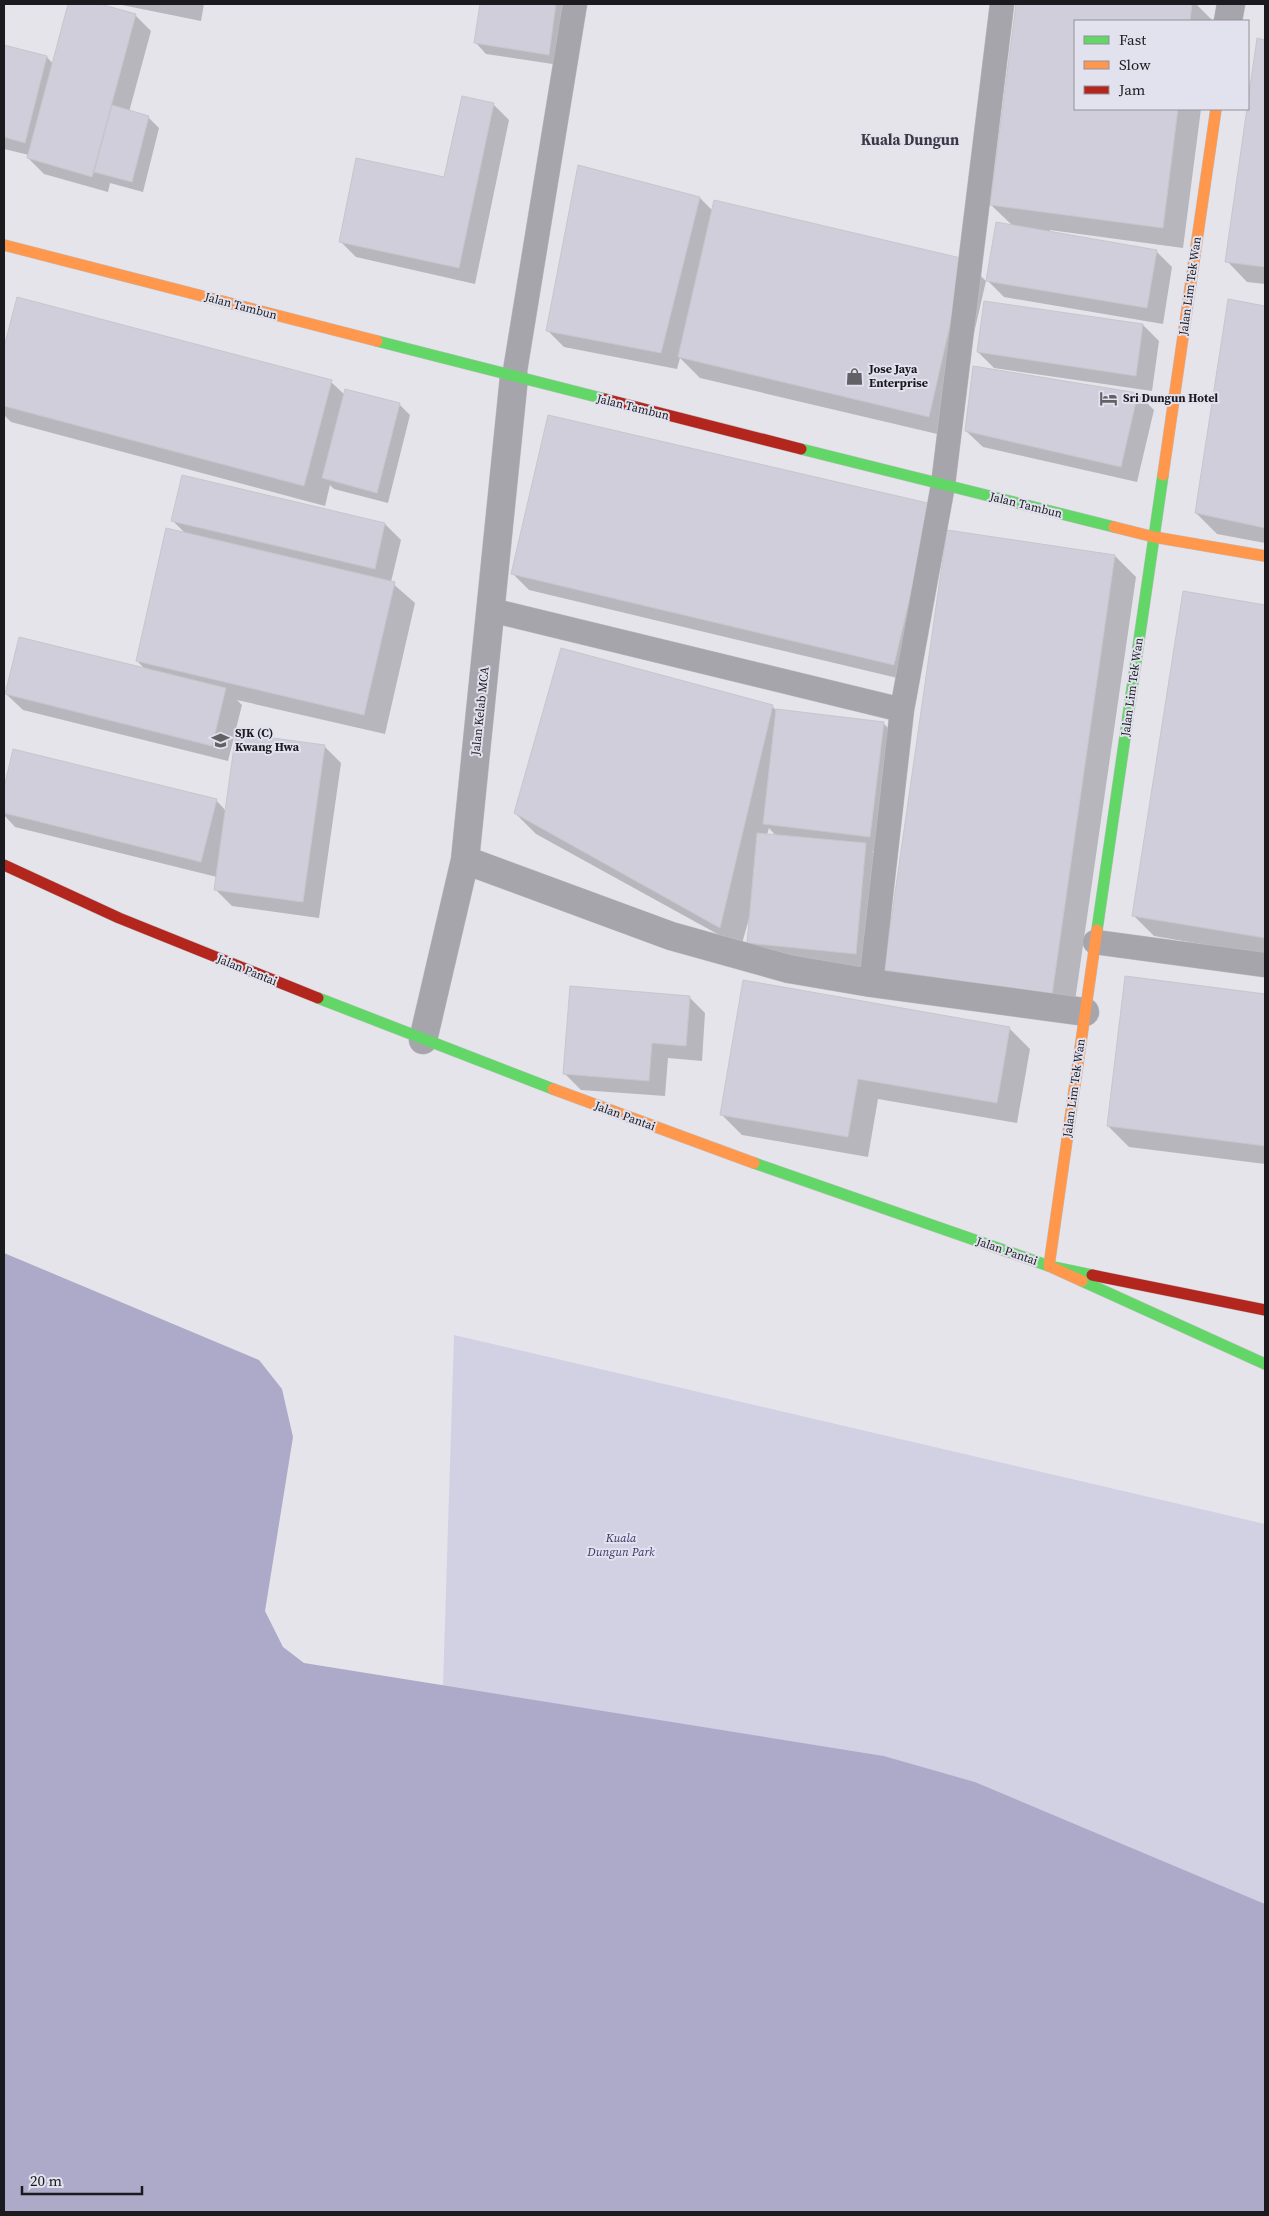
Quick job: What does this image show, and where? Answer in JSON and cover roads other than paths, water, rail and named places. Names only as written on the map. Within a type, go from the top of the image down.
[{"type":"street","points":[[1228,20],[1231,4]]},
{"type":"street","name":"Jalan Lim Tek Wan","points":[[1049,1266],[1216,110]]},
{"type":"street","name":"Jalan Tambun","points":[[4,245],[514,377],[943,485],[1154,537],[1265,556]]},
{"type":"street","name":"Jalan Kelab MCA","points":[[422,1040],[465,860],[514,377]]},
{"type":"street","points":[[465,860],[671,936],[789,969],[871,983],[1085,1012]]},
{"type":"street","name":"Jalan Pantai","points":[[4,865],[119,918],[422,1040],[701,1144],[1049,1266],[1265,1310]]},
{"type":"street","points":[[1049,1266],[1265,1364]]},
{"type":"lane","points":[[514,377],[575,4]]},
{"type":"lane","points":[[871,983],[902,710],[943,485],[1002,4]]},
{"type":"lane","points":[[490,610],[902,710]]},
{"type":"lane","points":[[1096,942],[1265,965]]},
{"type":"place","name":"Jose Jaya Enterprise","points":[[855,376]]},
{"type":"place","name":"Sri Dungun Hotel","points":[[1109,398]]},
{"type":"place","name":"SJK (C) Kwang Hwa","points":[[221,740]]},
{"type":"district","name":"Kuala Dungun","points":[[910,139]]},
{"type":"park label","name":"Kuala Dungun Park","points":[[621,1545]]}]
